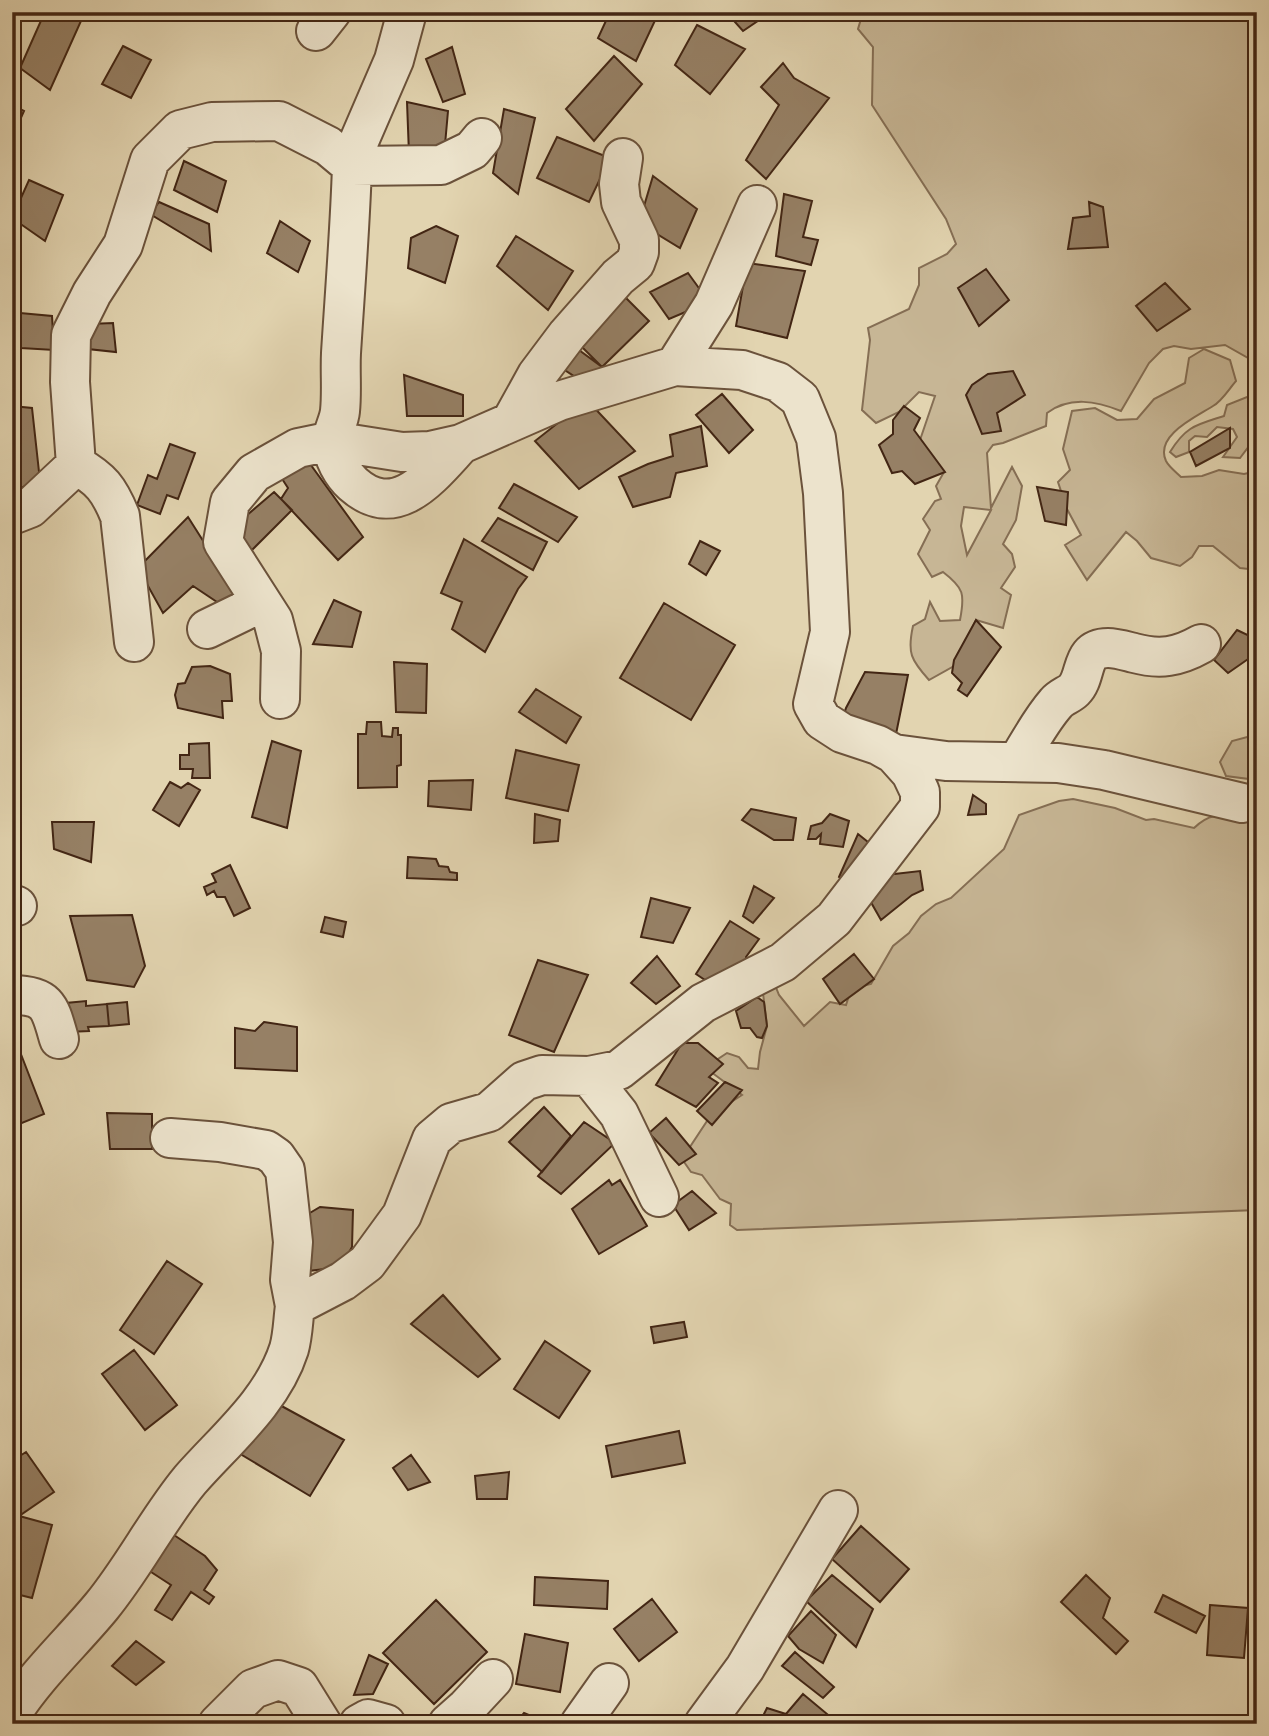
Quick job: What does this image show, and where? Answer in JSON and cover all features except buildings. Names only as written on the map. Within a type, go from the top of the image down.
[{"type":"street","points":[[407,12],[394,60],[356,148],[352,166],[340,412],[332,442],[337,464],[348,479],[363,494],[383,499],[403,497],[428,480],[461,444]]},
{"type":"street","points":[[76,465],[70,382],[71,335],[92,293],[123,245],[150,160],[180,130],[212,122],[279,121],[328,146],[352,166],[441,165],[472,150],[482,138]]},
{"type":"street","points":[[511,422],[537,375],[566,335],[618,276],[635,263],[639,240],[621,201],[619,184],[624,158]]},
{"type":"street","points":[[675,366],[714,304],[757,205]]},
{"type":"street","points":[[279,699],[281,651],[273,620],[223,542],[230,502],[254,473],[298,448],[332,442],[402,452],[429,451],[461,444],[559,401],[675,366],[742,370],[778,382],[800,399],[816,438],[830,632],[813,704],[822,720],[842,733],[878,745],[894,754],[911,773],[920,792],[920,807],[834,919],[783,962],[703,1003],[618,1070],[589,1076],[542,1075],[524,1081],[489,1112],[451,1123],[432,1139],[402,1215],[367,1263],[343,1281],[295,1306]]},
{"type":"street","points":[[12,515],[30,508],[76,465]]},
{"type":"street","points":[[76,465],[96,476],[114,501],[120,516],[134,642]]},
{"type":"street","points":[[207,629],[244,611],[258,598]]},
{"type":"street","points":[[1018,761],[1045,716],[1059,700],[1073,691],[1080,681],[1084,664],[1091,654],[1099,649],[1109,648],[1153,658],[1171,657],[1184,654],[1201,644]]},
{"type":"street","points":[[894,754],[946,761],[1058,762],[1104,770],[1241,803]]},
{"type":"street","points":[[12,995],[41,999],[49,1007],[59,1039]]},
{"type":"street","points":[[589,1076],[619,1114],[659,1197]]},
{"type":"street","points":[[12,1713],[23,1695],[103,1605],[190,1480],[268,1391],[289,1349],[295,1306],[290,1280],[293,1242],[285,1170],[276,1157],[266,1150],[220,1142],[170,1138]]},
{"type":"street","points":[[704,1724],[745,1668],[838,1510]]},
{"type":"street","points":[[467,1719],[493,1679]]},
{"type":"street","points":[[218,1724],[253,1689],[278,1680],[299,1687],[323,1724]]},
{"type":"street","points":[[580,1724],[609,1684]]},
{"type":"street","points":[[359,1724],[368,1719],[386,1724]]},
{"type":"shaded area","points":[[863,12],[1257,12],[1257,363],[1225,345],[1191,349],[1174,346],[1163,349],[1149,363],[1121,411],[1093,403],[1065,404],[1047,413],[1046,426],[993,445],[987,453],[991,508],[1012,467],[1022,486],[1016,520],[1003,544],[1012,554],[1015,567],[1001,588],[1011,595],[1003,628],[976,620],[954,666],[929,680],[912,656],[910,643],[913,626],[925,619],[930,602],[940,621],[960,620],[962,604],[959,587],[943,572],[932,577],[918,554],[930,530],[923,519],[935,501],[941,499],[936,486],[944,472],[920,440],[935,396],[919,392],[899,412],[876,423],[862,410],[870,340],[868,328],[909,309],[919,285],[919,268],[947,254],[956,244],[946,219],[872,105],[873,47],[858,29]],"holes":[[[964,507],[991,510],[967,555],[961,526]]]},
{"type":"shaded area","points":[[1204,349],[1230,360],[1236,381],[1216,404],[1188,421],[1172,435],[1166,443],[1166,461],[1181,477],[1202,476],[1219,470],[1244,474],[1257,471],[1257,570],[1240,568],[1213,546],[1199,546],[1192,557],[1180,566],[1151,558],[1126,532],[1087,580],[1065,545],[1081,535],[1067,509],[1058,482],[1070,470],[1063,449],[1072,411],[1095,408],[1117,420],[1137,419],[1154,399],[1185,383],[1189,358]]},
{"type":"shaded area","points":[[1252,395],[1257,396],[1257,426],[1251,432],[1249,446],[1240,458],[1223,457],[1237,437],[1233,429],[1217,427],[1207,437],[1195,436],[1189,441],[1189,452],[1176,457],[1170,452],[1187,432],[1199,424],[1224,416],[1227,405]]},
{"type":"shaded area","points":[[1257,736],[1257,780],[1226,776],[1220,762],[1232,741]]},
{"type":"shaded area","points":[[1073,799],[1115,808],[1146,820],[1154,819],[1194,828],[1202,821],[1217,816],[1257,819],[1257,1210],[737,1230],[730,1225],[731,1204],[720,1199],[702,1175],[691,1172],[682,1159],[711,1115],[742,1095],[711,1072],[715,1061],[727,1053],[739,1057],[748,1068],[758,1069],[767,1026],[763,993],[775,985],[779,995],[804,1026],[830,1002],[846,1005],[851,989],[871,984],[893,946],[909,933],[921,916],[936,904],[951,898],[1004,849],[1019,815]]}]
